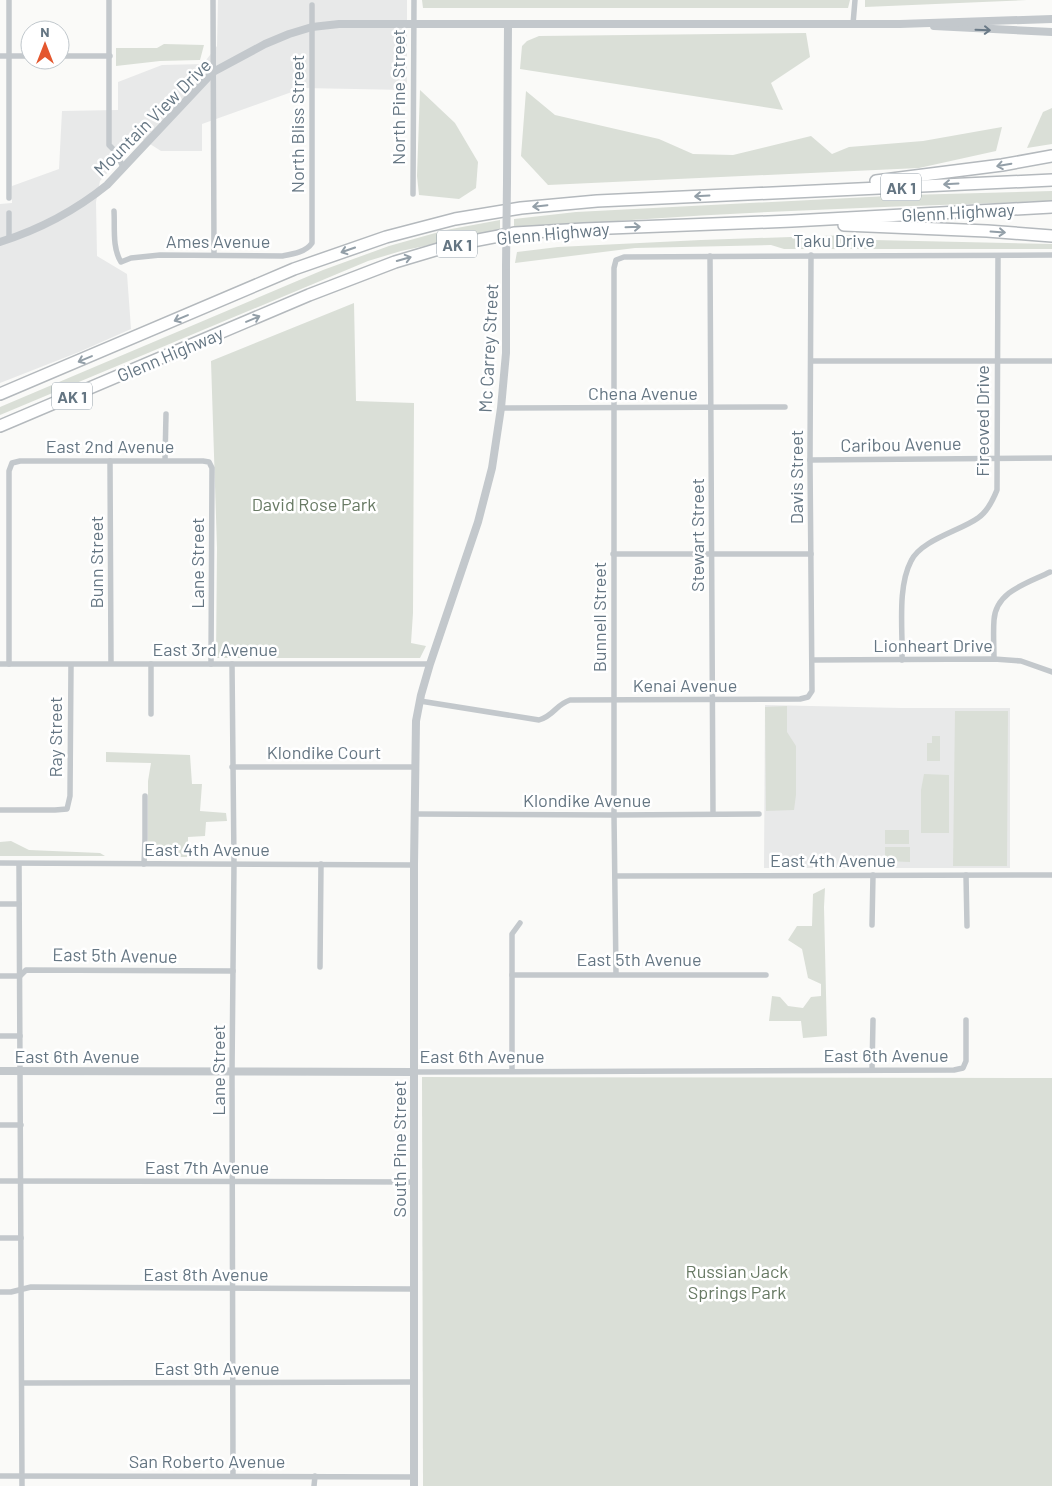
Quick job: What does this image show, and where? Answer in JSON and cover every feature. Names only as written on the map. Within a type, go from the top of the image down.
[{"type":"highway","points":[[751,194],[942,174],[1002,166],[1052,156]]},
{"type":"highway","name":"Glenn Highway","points":[[0,394],[294,270],[386,237],[455,219],[521,208],[597,201],[1052,180]]},
{"type":"highway","name":"Glenn Highway","points":[[0,426],[309,295],[395,262],[452,245],[515,233],[1052,207]]},
{"type":"highway","points":[[792,221],[1052,236]]},
{"type":"street","points":[[9,0],[9,198]]},
{"type":"street","points":[[109,0],[109,145],[116,152],[123,167]]},
{"type":"street","points":[[213,0],[214,255]]},
{"type":"street","name":"North Pine Street","points":[[412,194],[414,0]]},
{"type":"street","points":[[854,24],[856,0]]},
{"type":"street","name":"North Bliss Street","points":[[312,5],[312,243]]},
{"type":"street","name":"Mountain View Drive","points":[[0,242],[78,206],[106,185],[213,72],[265,44],[312,27],[339,24],[900,24],[1052,19]]},
{"type":"street","name":"Mc Carrey Street","points":[[430,664],[478,522],[492,468],[501,408],[506,353],[508,24]]},
{"type":"street","name":"Mountain View Drive","points":[[900,24],[1052,32]]},
{"type":"street","points":[[0,56],[20,56]]},
{"type":"street","points":[[70,56],[110,56]]},
{"type":"street","name":"Ames Avenue","points":[[114,211],[115,248],[121,262],[139,257],[282,256],[305,250],[312,243]]},
{"type":"street","points":[[9,213],[9,239]]},
{"type":"street","name":"Davis Street","points":[[808,697],[812,691],[810,255]]},
{"type":"street","name":"Taku Drive","points":[[616,260],[624,256],[1052,255]]},
{"type":"street","name":"Stewart Street","points":[[710,256],[713,814]]},
{"type":"street","name":"Fireoved Drive","points":[[902,660],[903,594],[905,576],[911,559],[938,539],[979,518],[991,504],[998,490],[998,256]]},
{"type":"street","name":"Bunnell Street","points":[[616,260],[614,268],[613,407],[616,974]]},
{"type":"street","points":[[811,361],[1052,361]]},
{"type":"street","name":"Chena Avenue","points":[[501,408],[785,407]]},
{"type":"street","points":[[165,460],[166,414]]},
{"type":"street","name":"Caribou Avenue","points":[[810,460],[1052,458]]},
{"type":"street","name":"East 2nd Avenue","points":[[9,664],[9,471],[12,463],[20,461],[165,460],[209,462]]},
{"type":"street","name":"Bunn Street","points":[[110,461],[111,663]]},
{"type":"street","name":"Lane Street","points":[[209,462],[212,468],[211,664]]},
{"type":"street","points":[[614,554],[811,554]]},
{"type":"street","points":[[994,659],[994,618],[999,604],[1007,594],[1050,572]]},
{"type":"street","name":"Lionheart Drive","points":[[812,660],[994,659],[1021,661],[1052,672]]},
{"type":"street","name":"East 3rd Avenue","points":[[0,664],[430,664]]},
{"type":"street","points":[[151,664],[151,714]]},
{"type":"street","name":"Lane Street","points":[[232,664],[234,863],[232,1289],[234,1476]]},
{"type":"street","name":"South Pine Street","points":[[414,1486],[415,767],[416,721],[430,664]]},
{"type":"street","name":"Ray Street","points":[[0,810],[67,809],[70,796],[71,665]]},
{"type":"street","name":"Kenai Avenue","points":[[420,701],[539,720],[549,717],[562,703],[570,700],[800,699],[808,697]]},
{"type":"street","name":"Klondike Court","points":[[232,767],[415,767]]},
{"type":"street","points":[[144,864],[145,796]]},
{"type":"street","name":"Klondike Avenue","points":[[415,814],[614,816],[759,814]]},
{"type":"street","name":"East 4th Avenue","points":[[0,863],[414,865]]},
{"type":"street","points":[[19,864],[22,1486]]},
{"type":"street","points":[[320,967],[321,864]]},
{"type":"street","name":"East 4th Avenue","points":[[615,876],[1052,874]]},
{"type":"street","points":[[872,925],[873,875]]},
{"type":"street","points":[[966,875],[966,926]]},
{"type":"street","points":[[0,904],[19,904]]},
{"type":"street","points":[[512,1070],[512,934],[520,923]]},
{"type":"street","name":"East 5th Avenue","points":[[0,976],[20,976],[26,970],[233,972]]},
{"type":"street","name":"East 5th Avenue","points":[[512,975],[766,975]]},
{"type":"street","points":[[872,1070],[873,1020]]},
{"type":"street","name":"East 6th Avenue","points":[[0,1071],[954,1070],[963,1068],[966,1061],[966,1020]]},
{"type":"street","points":[[0,1036],[20,1036]]},
{"type":"street","points":[[0,1125],[21,1125]]},
{"type":"street","name":"East 7th Avenue","points":[[0,1182],[413,1182]]},
{"type":"street","points":[[0,1238],[21,1238]]},
{"type":"street","name":"East 8th Avenue","points":[[0,1292],[31,1288],[413,1289]]},
{"type":"street","name":"East 9th Avenue","points":[[22,1383],[413,1382]]},
{"type":"street","name":"San Roberto Avenue","points":[[0,1476],[414,1477]]},
{"type":"street","points":[[314,1486],[315,1476]]},
{"type":"shaded area","points":[[218,0],[407,0],[407,90],[303,88],[202,124],[202,151],[161,151],[139,137],[100,181],[96,202],[97,256],[127,274],[131,329],[0,383],[0,204],[12,203],[12,186],[59,169],[62,111],[118,110],[118,82],[162,65],[203,64],[217,46]]},
{"type":"shaded area","points":[[765,705],[1010,708],[1010,868],[764,868]]},
{"type":"green space","points":[[422,0],[850,0],[848,8],[423,8]]},
{"type":"green space","points":[[865,0],[1027,0],[865,7]]},
{"type":"green space","points":[[806,33],[810,57],[771,83],[783,110],[520,69],[522,46],[527,41],[539,36]]},
{"type":"green space","points":[[164,44],[204,45],[200,60],[160,61],[116,66],[116,48],[157,48]]},
{"type":"green space","points":[[420,90],[455,123],[478,162],[476,188],[459,199],[419,195],[417,176]]},
{"type":"green space","points":[[526,91],[555,115],[659,139],[693,154],[733,155],[811,136],[832,154],[849,147],[923,141],[1002,127],[996,151],[919,168],[548,185],[521,156]]},
{"type":"green space","points":[[1052,108],[1052,144],[1027,148],[1043,112]]},
{"type":"green space","points":[[1052,191],[1052,201],[850,208],[581,223],[514,229],[514,219],[576,212],[908,195]]},
{"type":"green space","points":[[500,220],[500,230],[401,251],[368,261],[0,415],[0,407],[323,270],[389,246],[446,230]]},
{"type":"green space","points":[[849,235],[873,240],[1052,244],[1052,249],[784,249],[771,245],[635,248],[515,263],[517,252],[558,247]]},
{"type":"green space","name":"David Rose Park","points":[[354,303],[356,401],[414,403],[413,613],[411,643],[426,646],[420,658],[216,658],[217,548],[211,361]]},
{"type":"green space","points":[[787,706],[787,732],[796,746],[796,795],[794,810],[766,811],[765,707]]},
{"type":"green space","points":[[955,711],[1008,711],[1007,866],[953,866]]},
{"type":"green space","points":[[932,736],[940,736],[940,761],[927,761],[927,743],[932,743]]},
{"type":"green space","points":[[106,752],[190,755],[192,784],[202,784],[200,811],[226,813],[227,821],[206,822],[205,836],[188,837],[188,857],[157,857],[148,848],[148,781],[151,763],[106,762]]},
{"type":"green space","points":[[924,774],[949,775],[949,833],[921,833],[921,790]]},
{"type":"green space","points":[[885,830],[909,830],[909,844],[885,844]]},
{"type":"green space","points":[[11,841],[29,850],[100,853],[105,856],[0,856],[0,842]]},
{"type":"green space","points":[[885,847],[910,847],[910,862],[885,861]]},
{"type":"green space","points":[[825,888],[827,1036],[803,1038],[801,1021],[769,1021],[772,996],[780,997],[788,1006],[803,1008],[811,997],[821,996],[821,984],[808,978],[802,949],[788,940],[797,926],[812,926],[813,894]]},
{"type":"green space","name":"Russian Jack Springs Park","points":[[422,1077],[1052,1078],[1052,1486],[423,1486]]}]
